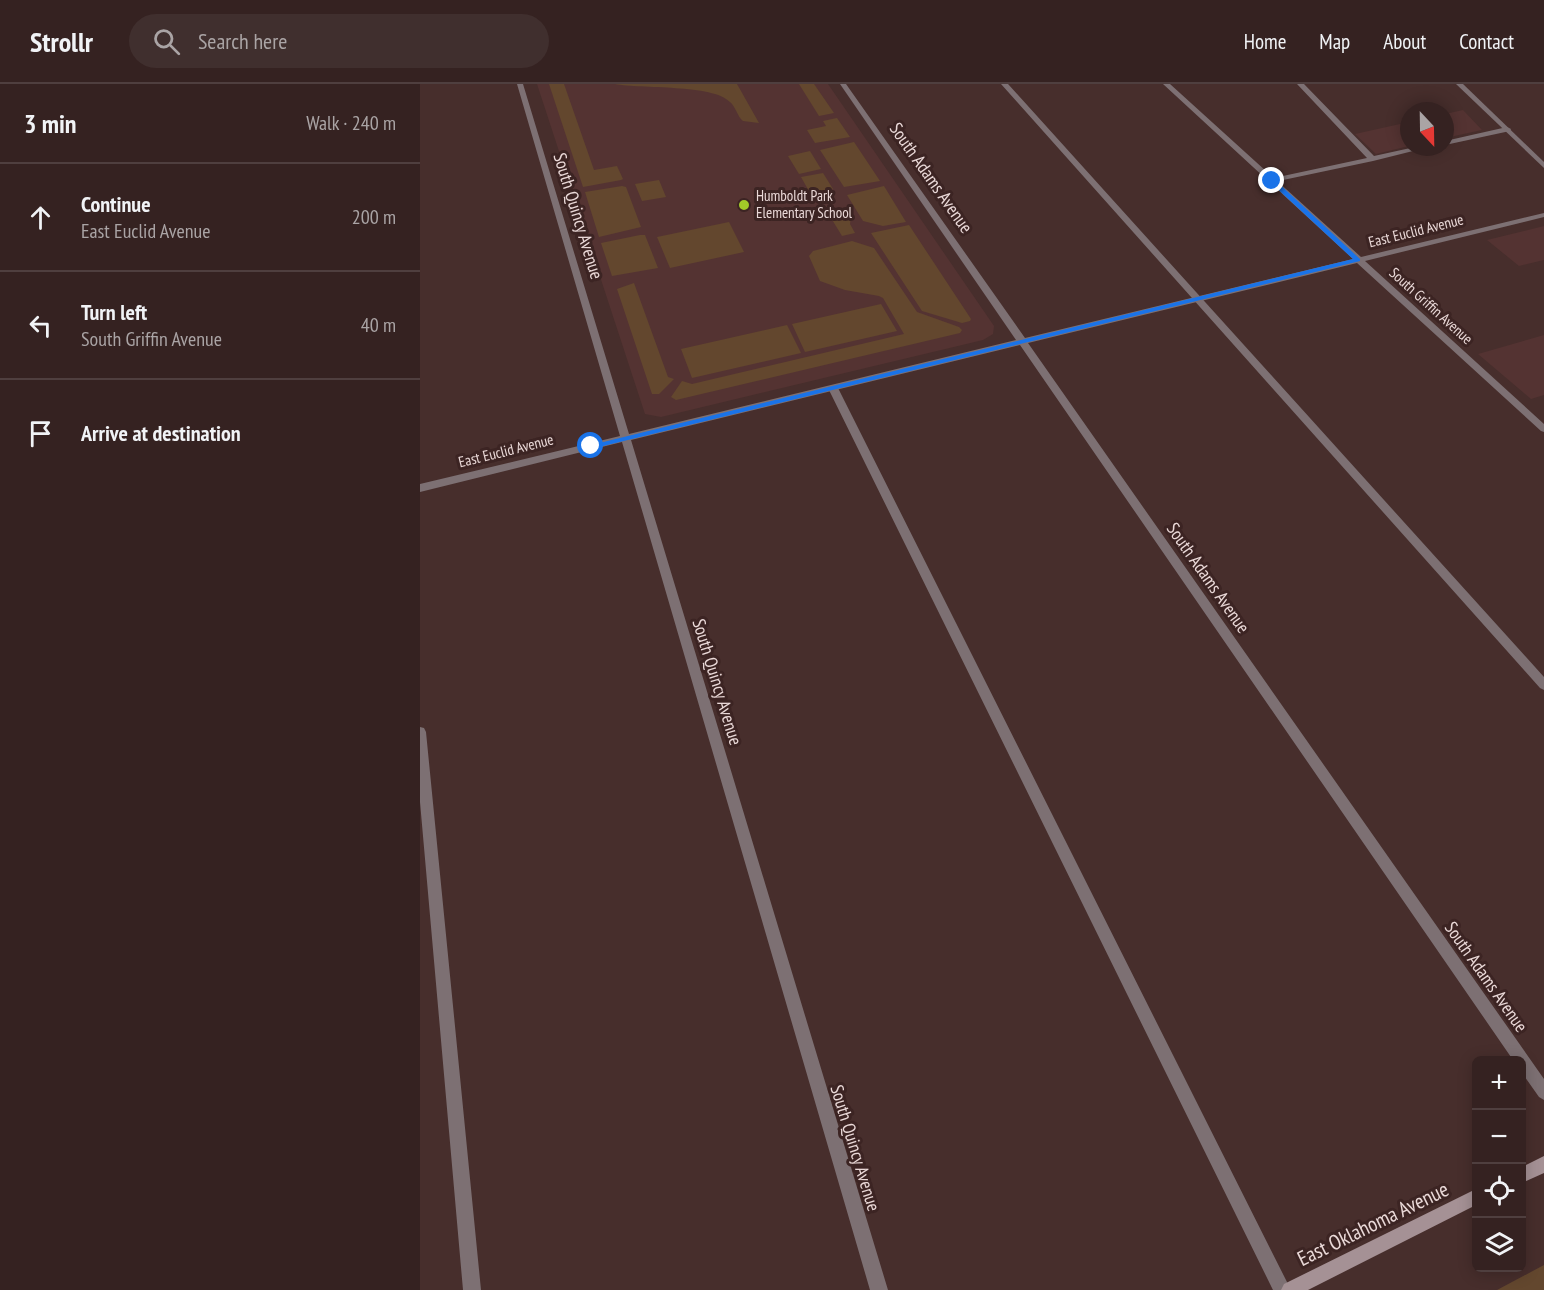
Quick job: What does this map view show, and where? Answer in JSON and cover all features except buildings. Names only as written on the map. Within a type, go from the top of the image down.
[{"type":"main road","points":[[1526,1173],[1544,1164]]},
{"type":"main road","name":"East Oklahoma Avenue","points":[[1290,1290],[1472,1199]]},
{"type":"street","name":"South Quincy Avenue","points":[[520,84],[879,1290]]},
{"type":"street","name":"South Adams Avenue","points":[[843,84],[1544,1092]]},
{"type":"street","points":[[1004,84],[1544,685]]},
{"type":"street","name":"South Griffin Avenue","points":[[1166,84],[1544,429]]},
{"type":"street","points":[[1300,84],[1373,159]]},
{"type":"street","points":[[1459,84],[1544,166]]},
{"type":"street","points":[[1467,84],[1473,96]]},
{"type":"street","points":[[1454,141],[1507,129]]},
{"type":"street","points":[[1272,181],[1400,153]]},
{"type":"street","name":"East Euclid Avenue","points":[[420,488],[1544,215]]},
{"type":"street","points":[[833,388],[1282,1290]]},
{"type":"street","points":[[420,732],[472,1290]]},
{"type":"shaded area","name":"Humboldt Park Elementary School","points":[[537,84],[828,84],[994,326],[993,334],[983,340],[661,417],[645,414]]},
{"type":"shaded area","points":[[549,84],[564,84],[594,170],[617,166],[623,179],[583,187]]},
{"type":"shaded area","points":[[615,84],[737,84],[759,123],[743,121],[730,102],[709,92]]},
{"type":"shaded area","points":[[799,84],[814,84],[834,113],[819,116]]},
{"type":"shaded area","points":[[1463,110],[1482,130],[1454,136],[1454,112]]},
{"type":"shaded area","points":[[837,118],[850,137],[815,143],[807,130],[826,126],[823,121]]},
{"type":"shaded area","points":[[1400,124],[1400,148],[1376,154],[1355,134]]},
{"type":"shaded area","points":[[854,142],[880,181],[844,187],[820,150]]},
{"type":"shaded area","points":[[810,151],[821,169],[799,174],[788,156]]},
{"type":"shaded area","points":[[823,173],[833,189],[810,193],[801,177]]},
{"type":"shaded area","points":[[659,180],[666,197],[642,201],[635,184]]},
{"type":"shaded area","points":[[884,186],[906,222],[883,226],[863,221],[847,195]]},
{"type":"shaded area","points":[[626,187],[641,227],[599,237],[585,192]]},
{"type":"shaded area","points":[[845,208],[851,217],[850,224],[855,233],[842,236],[828,213]]},
{"type":"shaded area","points":[[729,222],[744,252],[670,268],[657,237]]},
{"type":"shaded area","points":[[909,225],[971,319],[970,321],[962,323],[922,311],[871,233]]},
{"type":"shaded area","points":[[1544,226],[1544,260],[1519,266],[1487,240]]},
{"type":"shaded area","points":[[645,235],[658,268],[612,276],[601,243]]},
{"type":"shaded area","points":[[852,241],[874,248],[917,312],[959,327],[962,330],[960,333],[676,400],[671,397],[682,381],[692,384],[904,334],[883,298],[845,290],[820,281],[809,256],[813,251]]},
{"type":"shaded area","points":[[634,283],[668,377],[674,379],[659,394],[652,394],[617,289]]},
{"type":"shaded area","points":[[881,304],[897,331],[805,352],[792,324]]},
{"type":"shaded area","points":[[787,325],[801,353],[692,378],[681,349]]},
{"type":"shaded area","points":[[1544,335],[1544,395],[1531,399],[1478,354]]},
{"type":"shaded area","points":[[1544,1265],[1544,1290],[1497,1290]]},
{"type":"place","name":"Humboldt Park Elementary School","points":[[744,205]]},
{"type":"route","points":[[591,446],[1358,260],[1272,181]]}]
